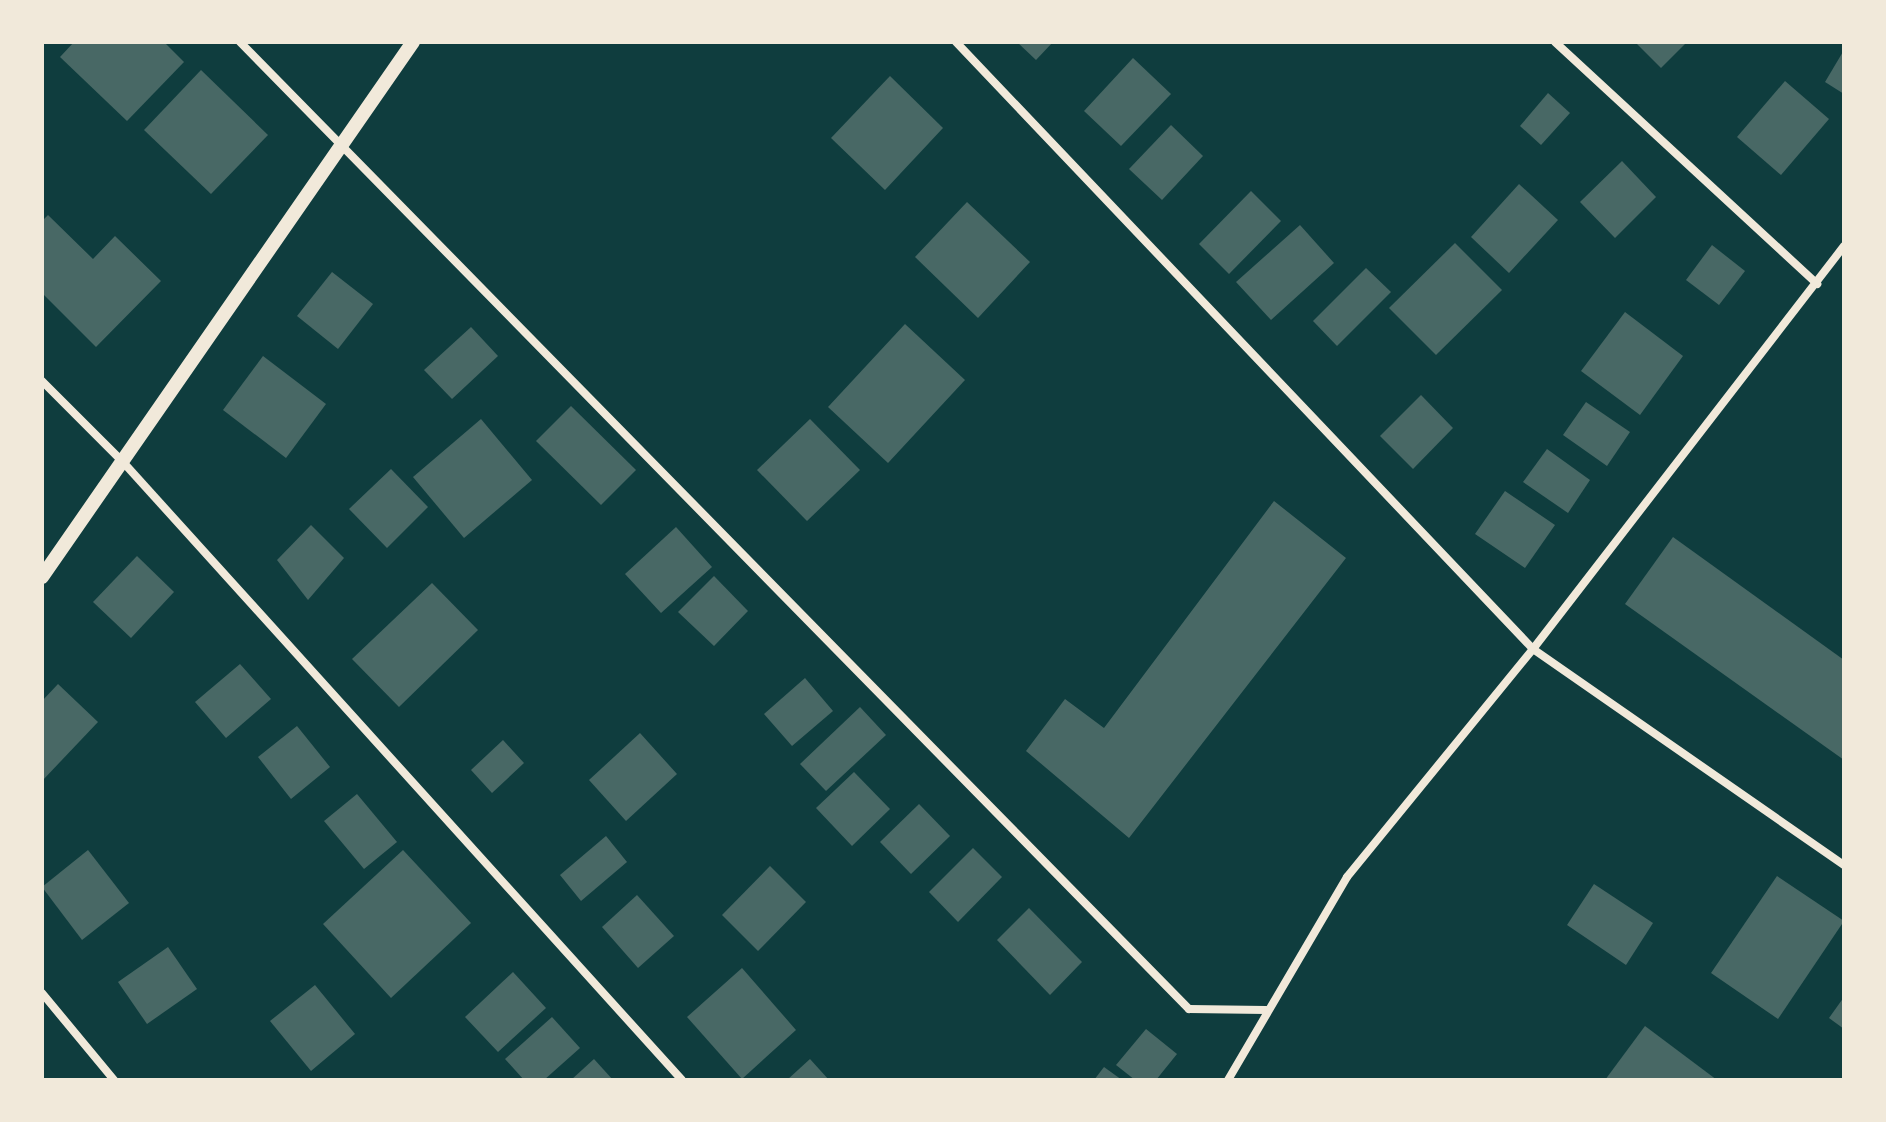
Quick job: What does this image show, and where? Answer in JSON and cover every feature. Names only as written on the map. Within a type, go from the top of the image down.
[{"type":"street","points":[[240,42],[1189,1009],[1266,1010]]},
{"type":"street","points":[[42,577],[413,42]]},
{"type":"street","points":[[956,42],[1533,649],[1844,865]]},
{"type":"street","points":[[1555,42],[1817,284]]},
{"type":"street","points":[[1228,1080],[1266,1010],[1347,877],[1533,649],[1844,246]]},
{"type":"street","points":[[42,381],[123,462],[682,1080]]},
{"type":"street","points":[[42,993],[114,1080]]},
{"type":"building","points":[[74,42],[164,42],[184,62],[127,121],[60,57]]},
{"type":"building","points":[[1017,42],[1053,42],[1036,60]]},
{"type":"building","points":[[1635,42],[1687,42],[1661,68]]},
{"type":"building","points":[[1844,50],[1844,94],[1825,82]]},
{"type":"building","points":[[1133,58],[1171,94],[1121,146],[1084,111]]},
{"type":"building","points":[[201,70],[268,135],[211,194],[144,130]]},
{"type":"building","points":[[890,76],[943,128],[885,190],[831,138]]},
{"type":"building","points":[[1785,81],[1829,119],[1781,175],[1737,137]]},
{"type":"building","points":[[1548,93],[1570,113],[1541,145],[1520,126]]},
{"type":"building","points":[[1171,125],[1203,156],[1162,200],[1129,169]]},
{"type":"building","points":[[1622,161],[1656,197],[1615,238],[1580,202]]},
{"type":"building","points":[[1519,184],[1558,220],[1509,273],[1471,237]]},
{"type":"building","points":[[1251,191],[1281,221],[1229,274],[1199,244]]},
{"type":"building","points":[[967,202],[1030,262],[978,318],[915,257]]},
{"type":"building","points":[[48,215],[93,259],[115,236],[161,281],[96,347],[42,293],[42,221]]},
{"type":"building","points":[[1300,225],[1334,263],[1271,320],[1236,282]]},
{"type":"building","points":[[1455,243],[1502,290],[1436,355],[1389,308]]},
{"type":"building","points":[[1712,245],[1745,271],[1719,305],[1686,280]]},
{"type":"building","points":[[1366,268],[1391,292],[1337,346],[1313,321]]},
{"type":"building","points":[[332,272],[373,304],[338,349],[297,316]]},
{"type":"building","points":[[1625,312],[1683,356],[1640,415],[1581,371]]},
{"type":"building","points":[[905,324],[965,380],[888,463],[828,407]]},
{"type":"building","points":[[471,327],[498,356],[452,399],[424,370]]},
{"type":"building","points":[[263,356],[326,404],[286,458],[223,410]]},
{"type":"building","points":[[1421,395],[1453,428],[1413,469],[1380,436]]},
{"type":"building","points":[[1586,402],[1630,432],[1607,466],[1563,435]]},
{"type":"building","points":[[571,406],[636,470],[601,505],[536,441]]},
{"type":"building","points":[[481,419],[532,480],[464,538],[413,477]]},
{"type":"building","points":[[810,419],[860,470],[807,521],[757,470]]},
{"type":"building","points":[[1547,449],[1590,480],[1568,513],[1523,482]]},
{"type":"building","points":[[391,469],[428,507],[387,548],[349,509]]},
{"type":"building","points":[[1505,491],[1555,525],[1525,568],[1475,534]]},
{"type":"building","points":[[1274,501],[1346,558],[1129,838],[1026,751],[1065,699],[1104,728]]},
{"type":"building","points":[[311,525],[344,558],[308,600],[277,560]]},
{"type":"building","points":[[676,527],[712,567],[661,613],[625,574]]},
{"type":"building","points":[[1673,537],[1844,660],[1844,760],[1625,604]]},
{"type":"building","points":[[137,556],[174,592],[131,638],[93,602]]},
{"type":"building","points":[[714,576],[748,611],[714,646],[678,612]]},
{"type":"building","points":[[432,583],[478,630],[399,707],[352,659]]},
{"type":"building","points":[[240,664],[271,699],[226,738],[195,702]]},
{"type":"building","points":[[805,678],[833,711],[792,746],[764,714]]},
{"type":"building","points":[[58,684],[98,722],[42,781],[42,701]]},
{"type":"building","points":[[860,707],[886,735],[826,791],[800,764]]},
{"type":"building","points":[[297,726],[330,767],[291,799],[258,757]]},
{"type":"building","points":[[640,733],[677,774],[626,821],[589,780]]},
{"type":"building","points":[[503,740],[524,763],[492,793],[471,770]]},
{"type":"building","points":[[854,772],[890,809],[852,846],[816,808]]},
{"type":"building","points":[[357,794],[397,842],[364,869],[324,821]]},
{"type":"building","points":[[919,804],[950,836],[911,874],[880,842]]},
{"type":"building","points":[[606,836],[627,862],[581,901],[560,875]]},
{"type":"building","points":[[973,848],[1002,877],[958,922],[929,892]]},
{"type":"building","points":[[88,850],[129,903],[82,940],[42,887]]},
{"type":"building","points":[[403,850],[471,923],[391,998],[323,924]]},
{"type":"building","points":[[770,866],[806,902],[758,951],[722,915]]},
{"type":"building","points":[[1777,876],[1844,921],[1778,1019],[1711,973]]},
{"type":"building","points":[[1594,884],[1653,923],[1626,965],[1567,925]]},
{"type":"building","points":[[637,895],[674,936],[638,968],[602,927]]},
{"type":"building","points":[[1029,908],[1082,962],[1050,995],[997,940]]},
{"type":"building","points":[[168,947],[197,989],[147,1024],[118,982]]},
{"type":"building","points":[[742,968],[796,1030],[742,1079],[687,1017]]},
{"type":"building","points":[[513,972],[546,1008],[498,1052],[465,1017]]},
{"type":"building","points":[[315,985],[355,1034],[311,1071],[270,1021]]},
{"type":"building","points":[[1844,997],[1844,1029],[1829,1018]]},
{"type":"building","points":[[552,1017],[580,1048],[544,1080],[524,1080],[505,1059]]},
{"type":"building","points":[[1645,1026],[1717,1080],[1605,1080]]},
{"type":"building","points":[[1146,1029],[1177,1054],[1156,1080],[1135,1080],[1116,1065]]},
{"type":"building","points":[[594,1059],[613,1080],[571,1080]]},
{"type":"building","points":[[810,1059],[829,1080],[787,1080]]},
{"type":"building","points":[[1104,1067],[1122,1080],[1094,1080]]}]
